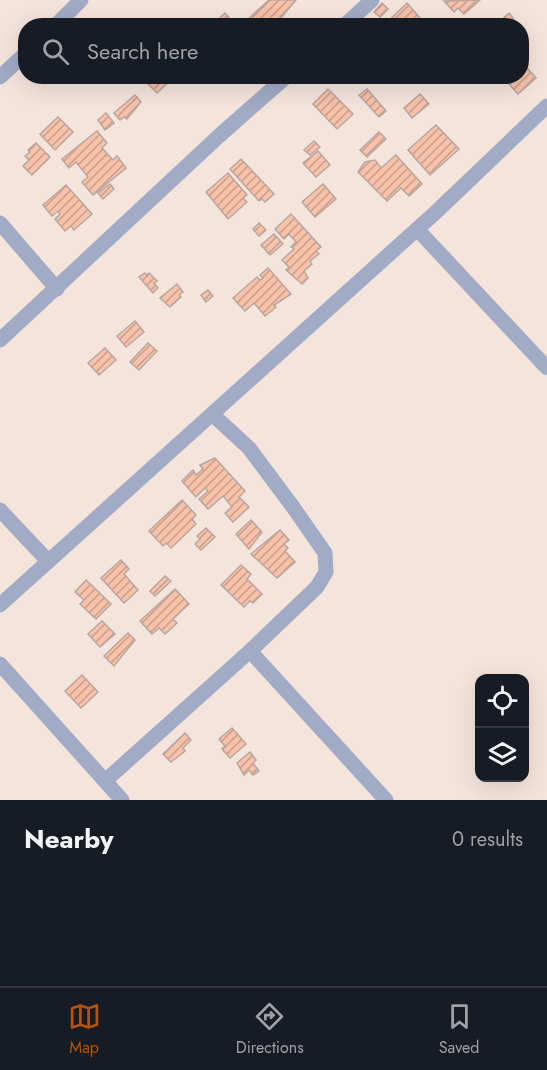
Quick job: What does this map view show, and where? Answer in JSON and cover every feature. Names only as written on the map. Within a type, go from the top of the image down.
[{"type":"street","points":[[63,18],[81,0]]},
{"type":"street","points":[[353,18],[372,0]]},
{"type":"street","points":[[0,77],[18,60]]},
{"type":"street","points":[[0,340],[278,84]]},
{"type":"street","points":[[0,605],[417,229],[547,106]]},
{"type":"street","points":[[0,223],[57,289]]},
{"type":"street","points":[[417,229],[547,368]]},
{"type":"street","points":[[105,781],[250,651],[323,579],[326,563],[324,553],[264,467],[212,414]]},
{"type":"street","points":[[0,510],[48,561]]},
{"type":"street","points":[[250,651],[387,800]]},
{"type":"street","points":[[0,664],[122,800]]},
{"type":"building","points":[[269,0],[296,0],[281,18],[249,18]]},
{"type":"building","points":[[480,0],[464,14],[458,8],[454,12],[444,1]]},
{"type":"building","points":[[382,3],[388,9],[380,17],[374,12]]},
{"type":"building","points":[[407,3],[420,18],[391,18]]},
{"type":"building","points":[[225,13],[229,18],[220,18]]},
{"type":"building","points":[[509,13],[513,18],[503,18]]},
{"type":"building","points":[[529,70],[536,78],[518,94],[509,84],[529,84]]},
{"type":"building","points":[[148,84],[167,84],[157,93]]},
{"type":"building","points":[[328,89],[353,114],[337,129],[313,104]]},
{"type":"building","points":[[367,89],[386,111],[379,117],[359,95]]},
{"type":"building","points":[[420,94],[429,104],[412,118],[404,108]]},
{"type":"building","points":[[135,95],[141,102],[127,119],[124,117],[120,120],[114,113]]},
{"type":"building","points":[[106,113],[114,123],[105,130],[98,120]]},
{"type":"building","points":[[58,117],[73,132],[55,150],[40,134]]},
{"type":"building","points":[[436,125],[459,149],[430,175],[408,150]]},
{"type":"building","points":[[97,131],[107,143],[102,148],[113,160],[117,156],[126,168],[93,195],[82,182],[88,177],[76,162],[69,168],[62,159]]},
{"type":"building","points":[[379,132],[386,139],[367,157],[360,150]]},
{"type":"building","points":[[314,141],[320,147],[310,155],[304,150]]},
{"type":"building","points":[[36,143],[50,157],[32,175],[23,166],[29,160],[25,156],[30,152],[28,150]]},
{"type":"building","points":[[318,151],[330,165],[316,177],[303,163]]},
{"type":"building","points":[[396,155],[422,184],[409,196],[401,188],[387,201],[358,172],[365,162],[375,160],[381,168]]},
{"type":"building","points":[[241,159],[274,194],[265,202],[262,199],[259,201],[230,169]]},
{"type":"building","points":[[228,173],[247,195],[243,198],[247,202],[228,219],[206,192]]},
{"type":"building","points":[[110,184],[114,189],[103,199],[98,193]]},
{"type":"building","points":[[323,184],[336,199],[315,217],[302,202]]},
{"type":"building","points":[[66,185],[92,214],[74,230],[71,226],[65,231],[55,219],[60,214],[58,211],[52,216],[43,205]]},
{"type":"building","points":[[291,214],[321,247],[316,251],[319,254],[310,261],[312,264],[304,271],[308,278],[302,284],[286,270],[289,267],[282,260],[294,249],[291,247],[296,242],[289,234],[284,239],[275,229]]},
{"type":"building","points":[[259,223],[266,230],[259,236],[253,229]]},
{"type":"building","points":[[274,234],[283,244],[270,255],[261,245]]},
{"type":"building","points":[[268,268],[291,294],[274,305],[276,307],[265,316],[254,303],[245,311],[233,298],[257,277],[260,280],[263,278],[260,275]]},
{"type":"building","points":[[145,273],[147,275],[149,273],[157,281],[154,283],[158,288],[153,293],[139,277]]},
{"type":"building","points":[[177,284],[183,292],[170,307],[160,298]]},
{"type":"building","points":[[208,290],[213,296],[206,302],[201,295]]},
{"type":"building","points":[[135,321],[144,332],[126,347],[117,336]]},
{"type":"building","points":[[148,343],[157,351],[139,370],[130,362]]},
{"type":"building","points":[[105,348],[116,360],[99,375],[88,363]]},
{"type":"building","points":[[215,458],[245,491],[239,497],[249,507],[233,522],[225,513],[232,507],[223,496],[208,509],[199,499],[208,491],[205,488],[196,497],[182,481],[193,470],[196,475],[203,469],[200,465]]},
{"type":"building","points":[[182,500],[196,515],[192,519],[196,524],[171,548],[166,543],[163,546],[149,531]]},
{"type":"building","points":[[251,520],[262,532],[249,549],[236,534]]},
{"type":"building","points":[[206,528],[215,537],[201,550],[195,544],[200,539],[197,536]]},
{"type":"building","points":[[280,530],[289,540],[284,544],[288,548],[285,551],[295,562],[277,578],[251,554]]},
{"type":"building","points":[[121,560],[129,569],[124,574],[138,590],[124,603],[101,578]]},
{"type":"building","points":[[241,565],[251,574],[247,579],[262,594],[253,603],[250,601],[244,607],[221,585]]},
{"type":"building","points":[[165,576],[171,581],[155,596],[150,591]]},
{"type":"building","points":[[86,580],[111,604],[96,619],[80,604],[84,600],[75,592]]},
{"type":"building","points":[[175,589],[189,604],[173,619],[177,623],[165,634],[159,628],[152,634],[140,621]]},
{"type":"building","points":[[102,621],[115,634],[100,647],[88,634]]},
{"type":"building","points":[[128,633],[135,640],[114,666],[104,656]]},
{"type":"building","points":[[82,675],[98,692],[81,708],[65,691]]},
{"type":"building","points":[[232,728],[246,744],[230,758],[222,749],[225,746],[219,739]]},
{"type":"building","points":[[185,733],[191,740],[183,748],[185,751],[171,762],[163,754]]},
{"type":"building","points":[[250,752],[256,760],[253,763],[259,771],[253,775],[249,770],[244,775],[237,763]]}]
